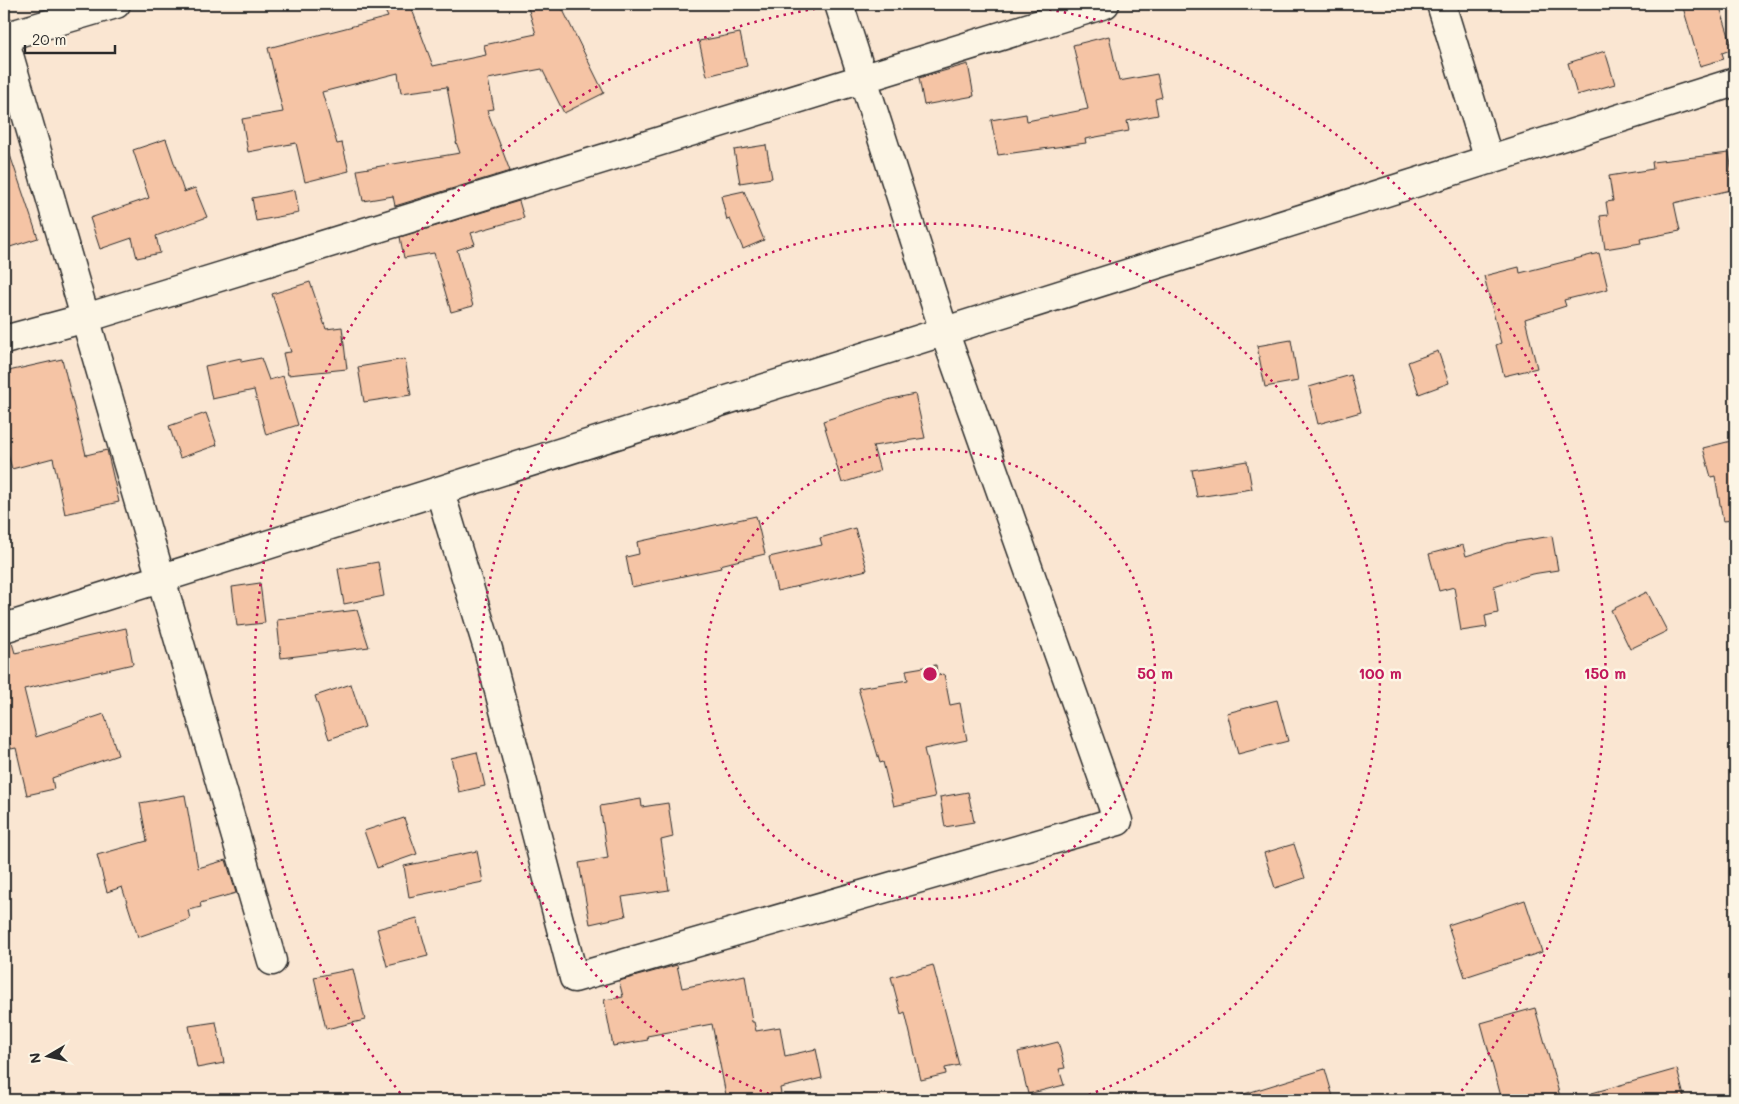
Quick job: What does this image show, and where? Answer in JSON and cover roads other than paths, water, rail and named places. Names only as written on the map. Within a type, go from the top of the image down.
[{"type":"street","points":[[116,4],[4,37],[272,961]]},
{"type":"street","points":[[440,492],[488,649],[574,978],[1118,821],[944,331],[839,4]]},
{"type":"street","points":[[4,340],[86,318],[1105,4]]},
{"type":"street","points":[[1441,4],[1489,160]]},
{"type":"street","points":[[4,628],[1735,82]]}]
